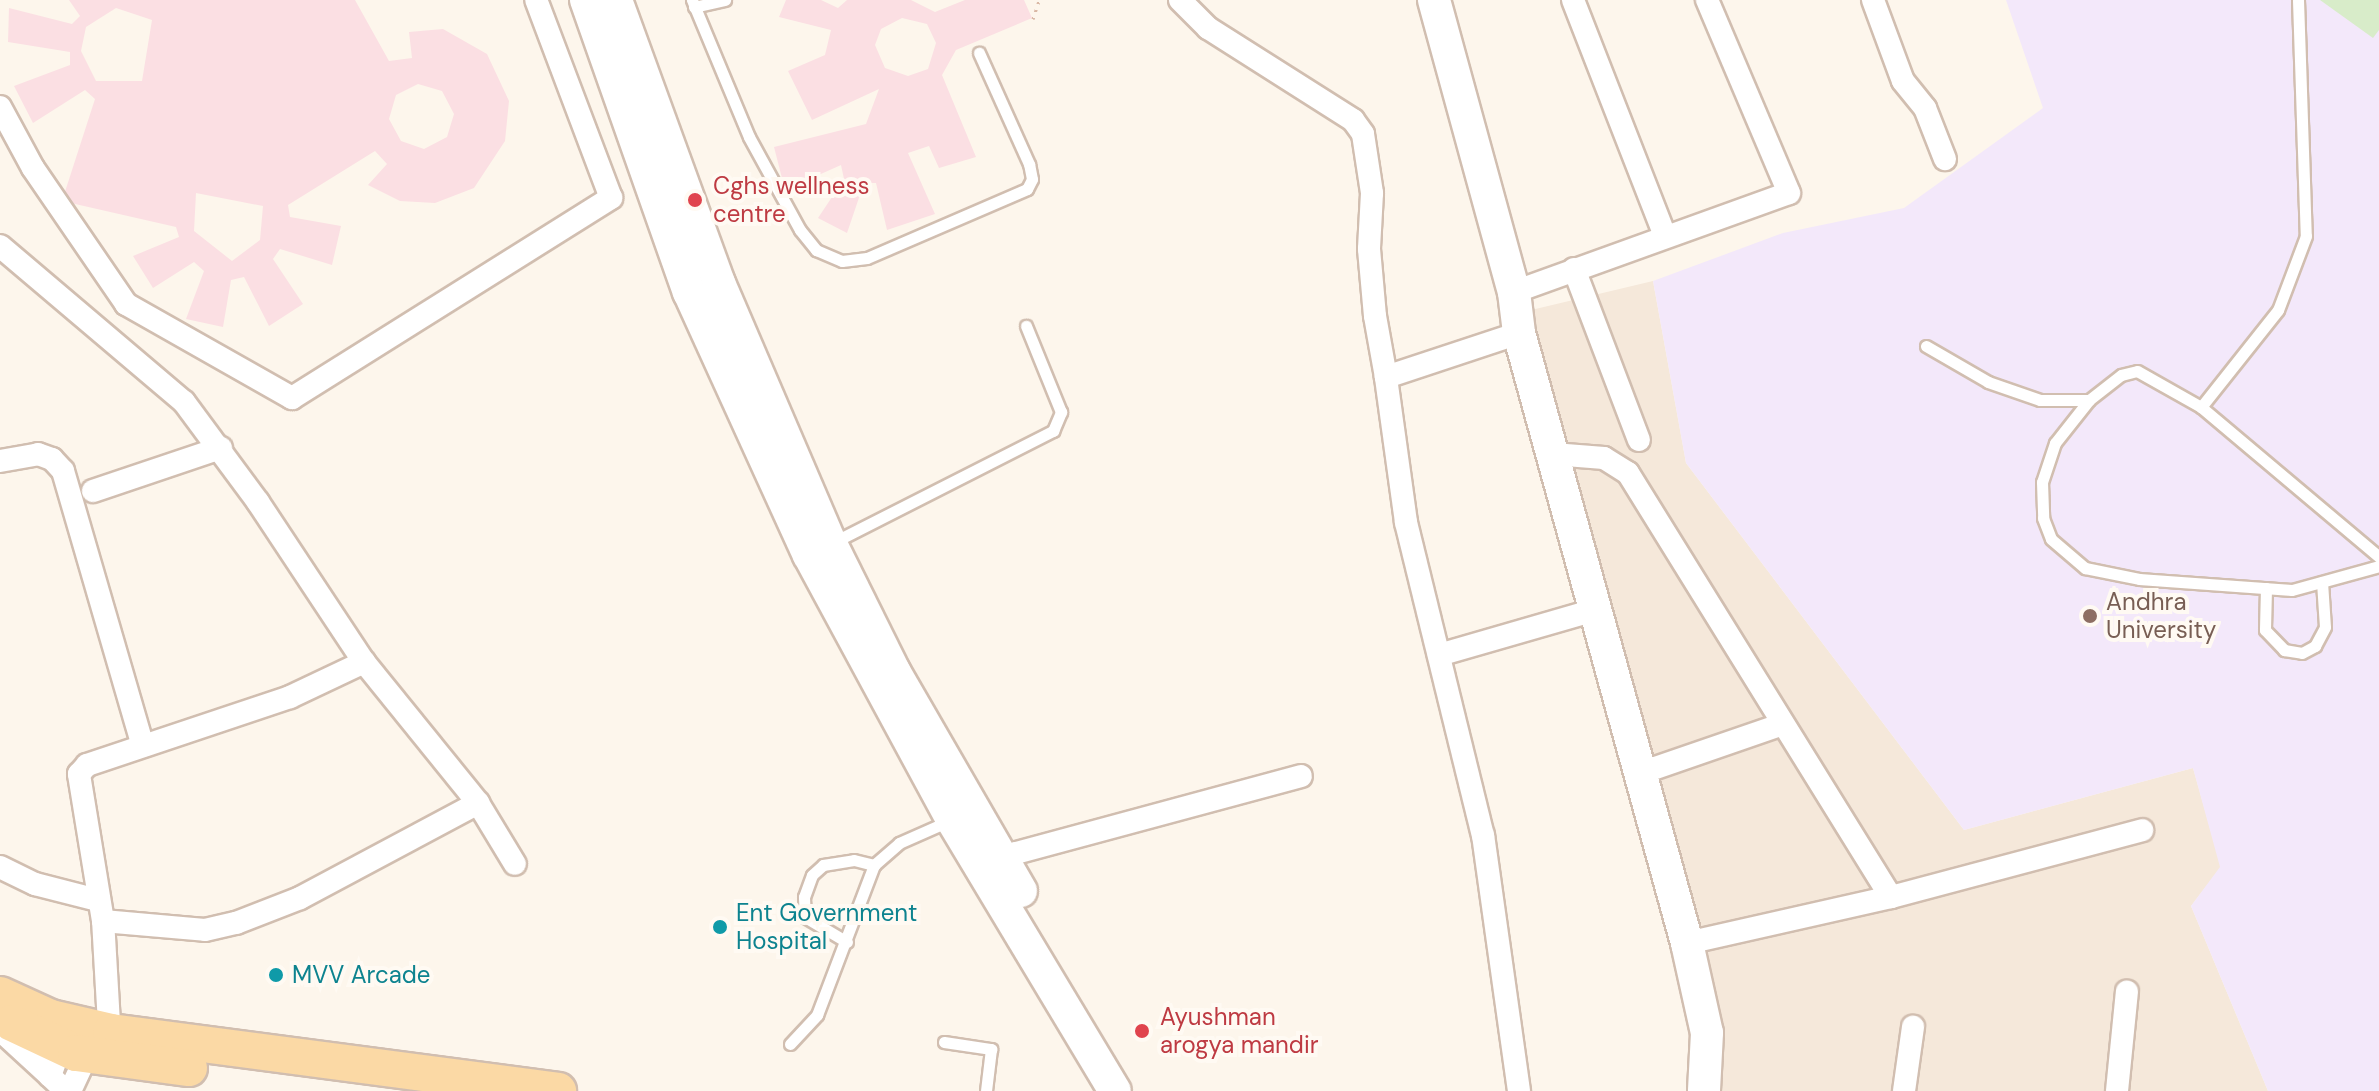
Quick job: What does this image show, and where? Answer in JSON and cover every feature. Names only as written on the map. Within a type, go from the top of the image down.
[{"type":"main road","points":[[0,995],[80,1060],[558,1091]]},
{"type":"main road","points":[[0,1017],[80,1060],[376,1091]]},
{"type":"street","points":[[0,107],[33,168],[126,304],[292,398],[611,198],[536,0]]},
{"type":"street","points":[[586,0],[689,292],[820,550],[992,864],[1087,1020],[1138,1091]]},
{"type":"street","points":[[616,0],[820,550]]},
{"type":"street","points":[[1180,0],[1208,28],[1353,120],[1363,134],[1372,193],[1369,249],[1375,316],[1406,522],[1483,836],[1519,1091]]},
{"type":"street","points":[[1434,0],[1514,292],[1519,333],[1598,609],[1638,774],[1687,943],[1707,1033],[1704,1091]]},
{"type":"street","points":[[1573,0],[1664,234]]},
{"type":"street","points":[[1514,292],[1664,234],[1789,193],[1707,0]]},
{"type":"street","points":[[1873,0],[1903,81],[1925,108],[1945,159]]},
{"type":"street","points":[[0,246],[184,402],[221,448],[364,662],[478,803],[515,864]]},
{"type":"street","points":[[1574,269],[1639,440]]},
{"type":"street","points":[[1386,377],[1519,333]]},
{"type":"street","points":[[93,491],[221,448]]},
{"type":"street","points":[[0,461],[38,454],[52,459],[63,471],[143,746]]},
{"type":"street","points":[[1553,454],[1604,458],[1628,473],[1891,897]]},
{"type":"street","points":[[1439,655],[1598,609]]},
{"type":"street","points":[[0,1030],[80,1060],[101,910],[79,774],[87,765],[290,697],[364,662]]},
{"type":"street","points":[[1638,774],[1783,724]]},
{"type":"street","points":[[992,864],[1301,776]]},
{"type":"street","points":[[0,867],[101,910],[205,930],[236,923],[300,898],[478,803]]},
{"type":"street","points":[[1687,943],[1891,897],[2142,830]]},
{"type":"street","points":[[2117,1091],[2127,991]]},
{"type":"street","points":[[1087,1020],[1115,1091]]},
{"type":"street","points":[[1904,1091],[1913,1027]]},
{"type":"lane","points":[[725,0],[693,4],[749,137],[800,230],[816,250],[842,261],[867,258],[1027,189],[1032,179],[1029,164],[979,53]]},
{"type":"lane","points":[[2201,407],[2278,310],[2306,236],[2298,0]]},
{"type":"lane","points":[[820,550],[1053,431],[1061,412],[1026,326]]},
{"type":"lane","points":[[1926,346],[1988,382],[2040,400],[2089,400]]},
{"type":"lane","points":[[2379,557],[2201,407],[2137,371],[2121,375],[2089,400],[2055,443],[2042,482],[2043,518],[2051,539],[2085,568],[2139,579],[2292,590],[2379,566]]},
{"type":"lane","points":[[2266,588],[2265,630],[2284,650],[2302,653],[2315,646],[2325,627],[2322,582]]},
{"type":"lane","points":[[790,1044],[817,1015],[874,865],[899,843],[964,814]]},
{"type":"lane","points":[[847,942],[805,917],[804,897],[812,875],[823,865],[845,860],[874,865]]},
{"type":"lane","points":[[944,1042],[991,1049],[986,1091]]},
{"type":"path","points":[[1033,19],[1039,0]]},
{"type":"shaded area","points":[[69,0],[355,0],[389,61],[412,58],[409,32],[443,29],[487,54],[509,101],[505,141],[474,188],[435,203],[400,201],[368,185],[387,164],[375,151],[288,205],[290,217],[341,226],[332,265],[280,249],[273,259],[303,304],[269,326],[244,277],[231,280],[223,327],[186,319],[204,271],[194,262],[153,288],[133,256],[179,237],[176,227],[62,201],[95,99],[85,90],[33,123],[14,86],[70,65],[70,52],[8,42],[9,8],[72,24],[80,16]],"holes":[[[116,8],[152,20],[142,81],[96,81],[81,51],[86,27]],[[418,84],[442,91],[454,114],[447,137],[424,149],[401,141],[389,119],[396,95]],[[196,193],[263,206],[260,240],[232,261],[194,231]]]},
{"type":"shaded area","points":[[786,0],[821,0],[838,8],[847,0],[911,0],[935,12],[965,0],[1024,0],[1032,18],[956,50],[942,75],[976,157],[939,168],[929,146],[908,153],[935,214],[887,230],[876,183],[864,183],[847,233],[818,218],[844,179],[841,165],[785,190],[774,147],[866,124],[879,89],[812,120],[788,71],[825,55],[831,30],[779,17]],"holes":[[[902,18],[927,24],[936,43],[928,69],[908,76],[885,68],[875,45],[881,29]]]},
{"type":"shaded area","name":"Andhra University","points":[[2006,0],[2379,0],[2379,1091],[2268,1091],[2191,906],[2220,867],[2193,768],[1964,830],[1686,463],[1653,281],[1783,233],[1904,208],[2043,108]]},
{"type":"shaded area","points":[[1653,281],[1686,463],[1964,830],[2193,768],[2221,867],[2191,906],[2268,1091],[1715,1091],[1716,991],[1527,311]]},
{"type":"green space","points":[[2320,0],[2379,0],[2379,30],[2373,38]]},
{"type":"place","name":"Cghs wellness centre","points":[[695,200]]},
{"type":"place","name":"Andhra University","points":[[2090,616]]},
{"type":"place","name":"Ent Government Hospital","points":[[720,927]]},
{"type":"place","name":"MVV Arcade","points":[[276,975]]},
{"type":"place","name":"Ayushman arogya mandir","points":[[1142,1031]]}]
